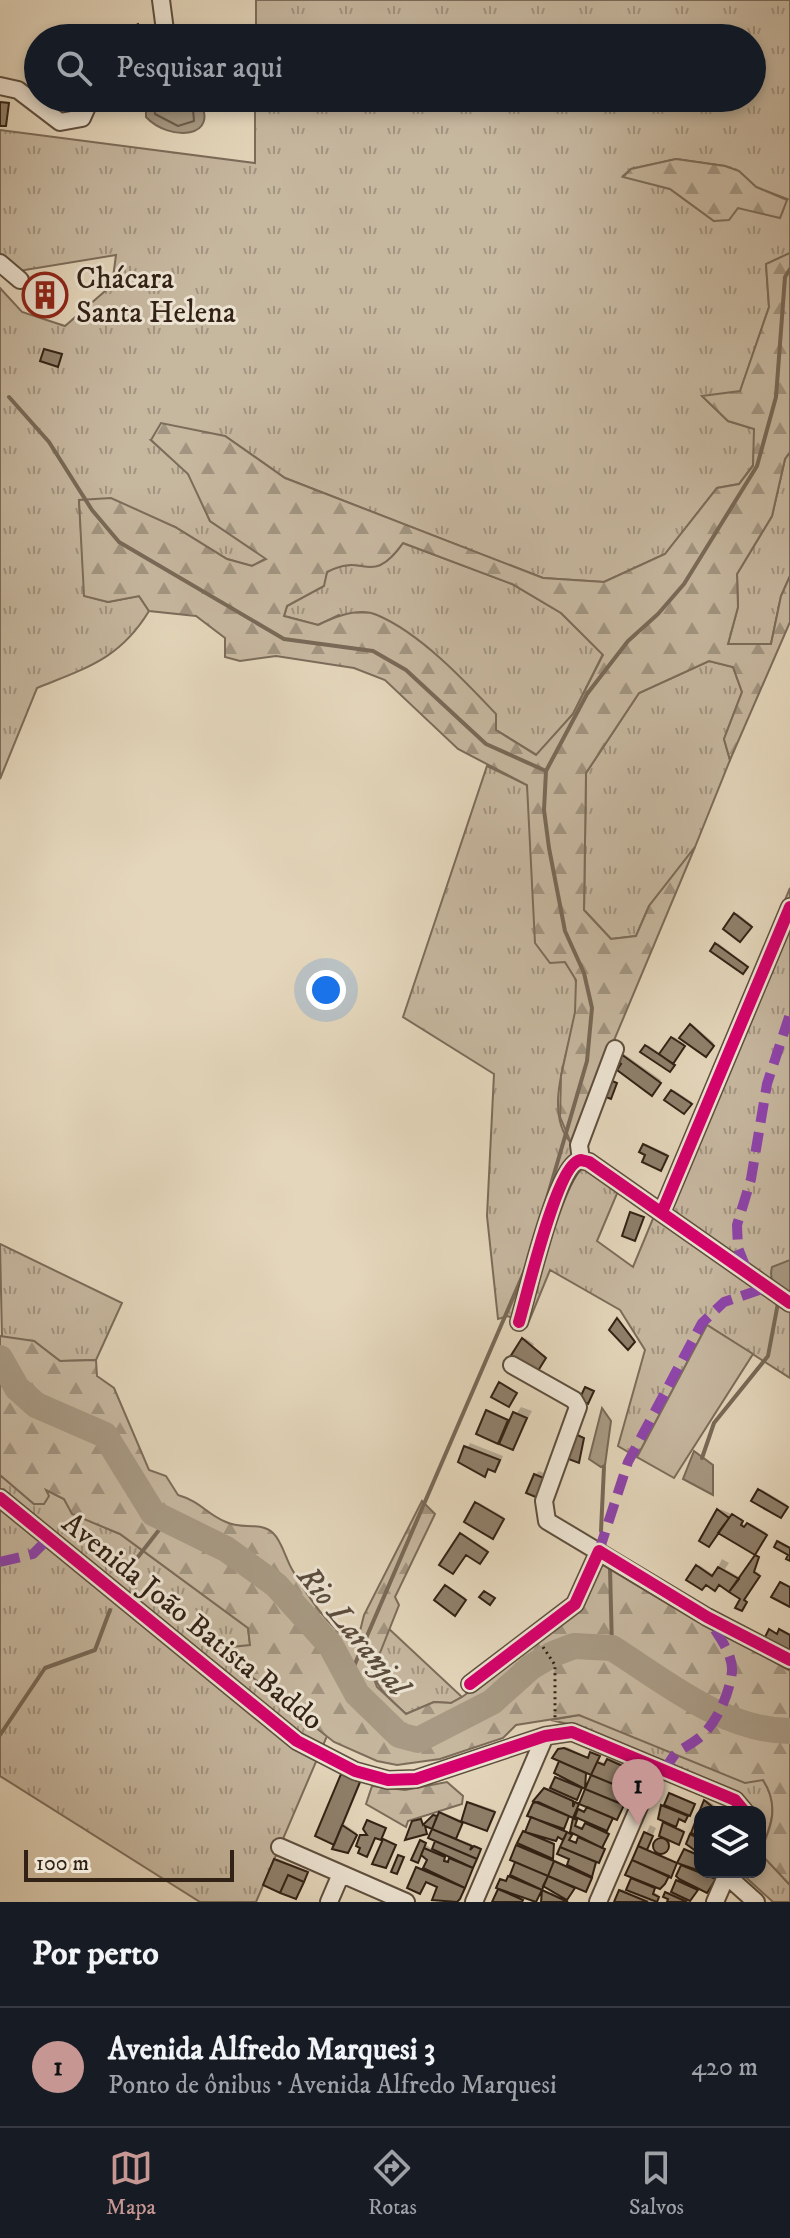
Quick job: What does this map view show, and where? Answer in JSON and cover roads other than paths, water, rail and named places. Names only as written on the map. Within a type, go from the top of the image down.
[{"type":"street","points":[[161,0],[164,24]]},
{"type":"street","points":[[0,86],[24,95]]},
{"type":"street","points":[[47,112],[60,122],[82,118],[85,112]]},
{"type":"street","points":[[0,263],[20,280]]},
{"type":"street","points":[[662,1212],[790,907]]},
{"type":"street","points":[[615,1049],[579,1145],[581,1160],[662,1212],[790,1303]]},
{"type":"street","points":[[519,1322],[543,1236],[568,1168],[581,1160]]},
{"type":"street","points":[[512,1365],[577,1402],[578,1411],[552,1475],[543,1512],[553,1525],[707,1617],[790,1660]]},
{"type":"street","name":"Avenida João Batista Baddo","points":[[0,1498],[297,1741],[324,1758],[371,1776],[402,1780],[434,1775],[551,1735]]},
{"type":"street","points":[[470,1684],[575,1604],[599,1551]]},
{"type":"street","points":[[474,1902],[524,1784],[551,1735],[579,1735],[735,1800],[740,1806]]},
{"type":"street","points":[[500,1753],[517,1765],[524,1784]]},
{"type":"street","points":[[598,1902],[656,1767]]},
{"type":"street","points":[[280,1847],[406,1902]]},
{"type":"street","points":[[329,1902],[341,1874]]},
{"type":"street","points":[[715,1902],[725,1878]]},
{"type":"street","points":[[731,1878],[756,1902]]},
{"type":"water","points":[[146,112],[204,112],[204,122],[199,129],[179,133],[156,125],[146,117]]},
{"type":"water","points":[[790,1260],[790,1296],[775,1284],[771,1273],[772,1267]]},
{"type":"water","points":[[602,1408],[611,1421],[605,1465],[601,1467],[589,1459]]},
{"type":"water","points":[[694,1451],[713,1465],[713,1495],[683,1479]]},
{"type":"waterway","points":[[543,1212],[587,1061],[592,1008],[584,973],[565,931],[544,810],[546,771],[587,694],[628,641],[658,614],[684,584],[757,466],[776,397],[785,277],[790,269]]},
{"type":"waterway","points":[[9,397],[49,442],[92,510],[119,542],[284,639],[373,651],[406,670],[486,744],[546,771]]},
{"type":"waterway","points":[[348,1680],[525,1270]]},
{"type":"waterway","points":[[702,1458],[714,1423],[768,1356],[778,1303]]},
{"type":"waterway","name":"Rio Laranjal","points":[[0,1358],[17,1388],[36,1405],[105,1435],[153,1513],[226,1549],[276,1585],[331,1646],[357,1694],[399,1735],[418,1740],[492,1702],[531,1667],[574,1646],[612,1648],[719,1714],[766,1729],[790,1731]]},
{"type":"waterway","points":[[601,1531],[604,1467]]},
{"type":"waterway","points":[[127,1571],[166,1521]]},
{"type":"waterway","points":[[610,1568],[612,1648]]},
{"type":"waterway","points":[[0,1735],[45,1668],[95,1650],[110,1610]]},
{"type":"place","name":"Chácara Santa Helena","points":[[45,295]]},
{"type":"place","name":"Avenida Alfredo Marquesi 3","points":[[638,1825]]}]
